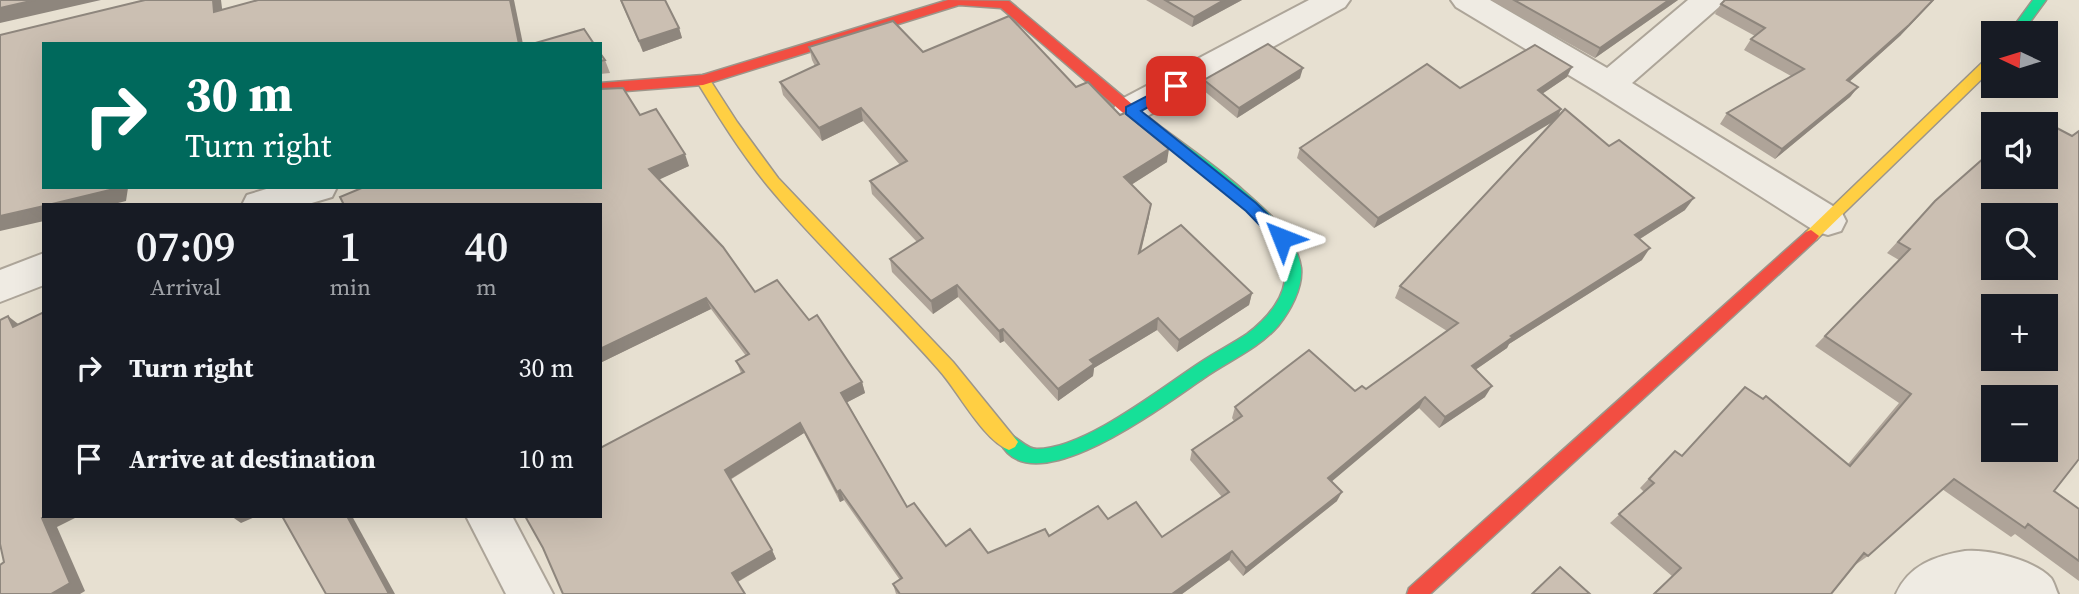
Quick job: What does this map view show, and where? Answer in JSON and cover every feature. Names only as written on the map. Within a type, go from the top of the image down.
[{"type":"street","points":[[1130,110],[1334,0]]},
{"type":"street","points":[[1467,0],[1609,84],[1828,221]]},
{"type":"street","points":[[1609,84],[1708,0]]},
{"type":"street","points":[[2024,21],[2040,0]]},
{"type":"street","points":[[602,88],[703,80],[950,4],[987,1],[1004,4],[1251,207],[1282,238],[1292,261],[1291,292],[1283,309],[1266,328],[1102,435],[1071,450],[1034,457],[1017,450],[995,429],[947,367],[773,182],[732,126],[703,80]]},
{"type":"street","points":[[1416,594],[1828,221],[1981,72]]},
{"type":"street","points":[[270,203],[312,195]]},
{"type":"street","points":[[0,287],[42,269]]},
{"type":"street","points":[[489,518],[530,594]]},
{"type":"street","points":[[1919,594],[1925,586],[1961,572],[1996,574],[2035,594]]},
{"type":"building","points":[[0,0],[35,0],[0,8]]},
{"type":"building","points":[[145,0],[213,0],[214,12],[258,0],[510,0],[519,42],[42,42],[42,189],[114,189],[56,203],[42,203],[42,206],[0,216],[0,35]]},
{"type":"building","points":[[621,0],[665,0],[679,28],[639,41]]},
{"type":"building","points":[[1165,0],[1224,0],[1194,17]]},
{"type":"building","points":[[1514,0],[1669,0],[1600,48]]},
{"type":"building","points":[[1725,0],[1933,0],[1847,80],[1858,87],[1782,149],[1727,113],[1804,69],[1751,39],[1765,28],[1721,4]]},
{"type":"building","points":[[1009,16],[1076,87],[1088,82],[1120,115],[1125,113],[1169,149],[1124,177],[1151,204],[1139,253],[1181,225],[1252,293],[1179,340],[1158,318],[1090,360],[1094,364],[1058,389],[1003,329],[999,331],[957,285],[931,301],[890,259],[923,238],[870,181],[907,161],[861,108],[819,128],[780,82],[819,64],[809,47],[893,21],[923,52]]},
{"type":"building","points":[[584,29],[593,42],[539,42]]},
{"type":"building","points":[[1268,44],[1303,68],[1239,108],[1204,80]]},
{"type":"building","points":[[1535,45],[1572,67],[1538,90],[1561,109],[1378,218],[1300,148],[1427,64],[1460,88]]},
{"type":"building","points":[[623,88],[640,115],[656,109],[685,154],[649,169],[723,247],[755,292],[777,280],[809,320],[817,315],[862,382],[841,393],[907,507],[914,503],[946,546],[970,529],[988,553],[1045,529],[1049,536],[1098,506],[1108,519],[1136,502],[1162,537],[1229,492],[1192,450],[1242,416],[1235,407],[1309,350],[1355,391],[1362,386],[1366,389],[1458,323],[1400,286],[1565,109],[1609,146],[1619,140],[1694,198],[1635,235],[1650,248],[1511,336],[1513,337],[1472,366],[1492,386],[1445,417],[1425,397],[1328,478],[1342,492],[1246,568],[1232,551],[1172,594],[900,594],[893,584],[902,578],[840,490],[837,492],[800,423],[725,470],[772,550],[732,573],[745,594],[563,594],[526,518],[602,518],[602,447],[744,372],[736,361],[749,354],[706,298],[602,348],[602,203],[343,203],[340,197],[359,189],[602,189],[602,89]]},
{"type":"building","points":[[2058,129],[2072,136],[2079,131],[2079,459],[2054,491],[2079,509],[2079,561],[2028,524],[2025,528],[1954,479],[1868,556],[1864,553],[1831,594],[1654,594],[1681,568],[1619,514],[1654,483],[1649,479],[1675,451],[1682,456],[1745,387],[1763,399],[1766,396],[1850,466],[1911,394],[1825,336],[1910,249],[1898,242],[1935,201],[1981,161],[1981,189],[2058,189]]},
{"type":"building","points":[[42,313],[42,518],[70,583],[51,594],[0,594],[0,565],[4,562],[0,544],[0,320],[8,316],[13,327]]},
{"type":"building","points":[[283,518],[348,518],[389,594],[326,594]]},
{"type":"building","points":[[1560,567],[1590,594],[1532,594]]},
{"type":"traffic: fast","points":[[2024,21],[2040,0]]},
{"type":"traffic: fast","points":[[1009,442],[1021,452],[1036,457],[1054,455],[1100,435],[1260,333],[1272,322],[1290,291],[1293,266],[1286,247],[1271,226],[1226,184],[1134,114]]},
{"type":"traffic: slow","points":[[1811,236],[1981,72]]},
{"type":"traffic: slow","points":[[703,80],[732,126],[773,182],[947,367],[995,429],[1009,442]]},
{"type":"traffic: jam","points":[[602,88],[703,80],[959,1],[1004,4],[1134,114]]},
{"type":"traffic: jam","points":[[1416,594],[1811,236]]},
{"type":"route","points":[[1176,86],[1130,110],[1251,207],[1282,238]]}]
